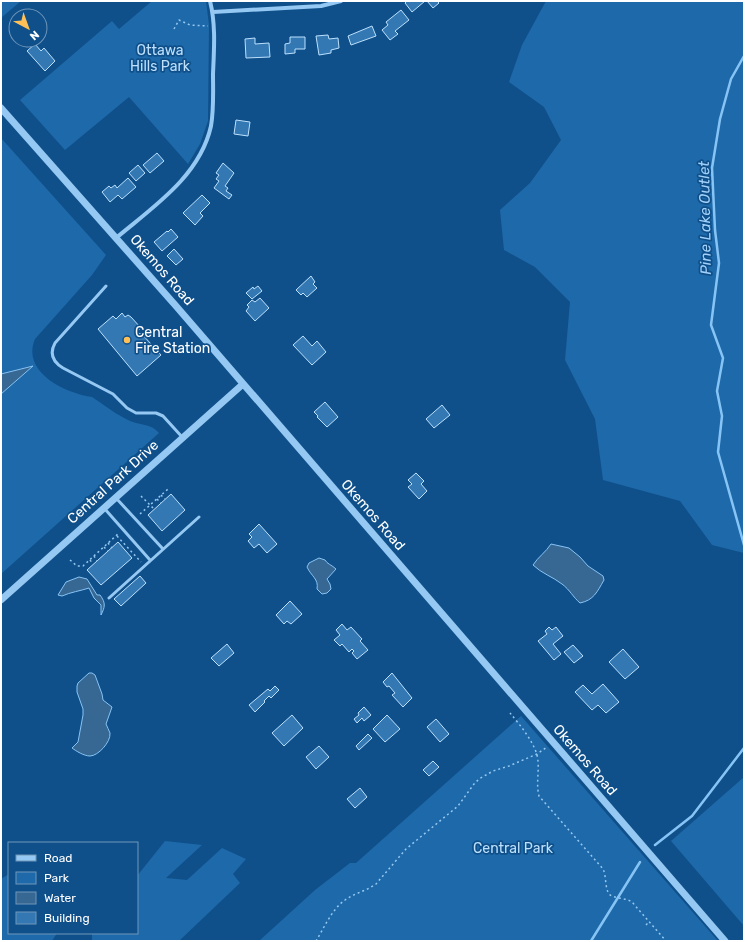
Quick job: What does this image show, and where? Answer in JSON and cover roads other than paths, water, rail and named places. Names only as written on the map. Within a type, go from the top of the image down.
[{"type":"street","points":[[116,238],[176,187],[194,163],[208,138],[211,124],[214,44],[213,12],[210,1]]},
{"type":"street","points":[[213,12],[321,6],[341,1]]},
{"type":"street","name":"Okemos Road","points":[[1,108],[243,384],[725,941]]},
{"type":"street","name":"Central Park Drive","points":[[1,600],[243,384]]},
{"type":"lane","points":[[106,286],[55,343],[52,348],[54,360],[63,368],[113,394],[127,408],[136,413],[156,413],[163,416],[183,438]]},
{"type":"lane","points":[[116,498],[163,549]]},
{"type":"lane","points":[[104,508],[150,560]]},
{"type":"lane","points":[[109,598],[199,516]]},
{"type":"water","points":[[33,366],[1,394],[1,374]]},
{"type":"water","points":[[551,544],[569,548],[588,566],[603,576],[604,580],[592,598],[580,603],[562,584],[533,565]]},
{"type":"water","points":[[319,558],[325,560],[336,569],[327,579],[331,589],[327,593],[322,594],[317,589],[316,580],[307,567],[309,563]]},
{"type":"water","points":[[79,577],[87,579],[97,595],[100,595],[102,598],[104,605],[101,615],[101,605],[94,598],[89,588],[62,596],[58,595],[66,582]]},
{"type":"water","points":[[89,673],[95,675],[103,700],[112,707],[106,724],[110,737],[97,754],[88,756],[72,748],[78,742],[83,715],[83,709],[77,692],[77,686],[78,683]]},
{"type":"waterway","name":"Pine Lake Outlet","points":[[744,56],[731,79],[720,119],[712,168],[715,230],[719,263],[711,325],[723,358],[717,391],[722,416],[718,452],[744,545]]},
{"type":"waterway","name":"Pine Lake Outlet","points":[[655,845],[692,816],[744,748]]},
{"type":"waterway","name":"Pine Lake Outlet","points":[[591,941],[640,862]]},
{"type":"place","name":"Central Fire Station","points":[[127,340]]},
{"type":"park label","name":"Ottawa Hills Park","points":[[160,58]]},
{"type":"park label","name":"Central Park","points":[[513,848]]}]
